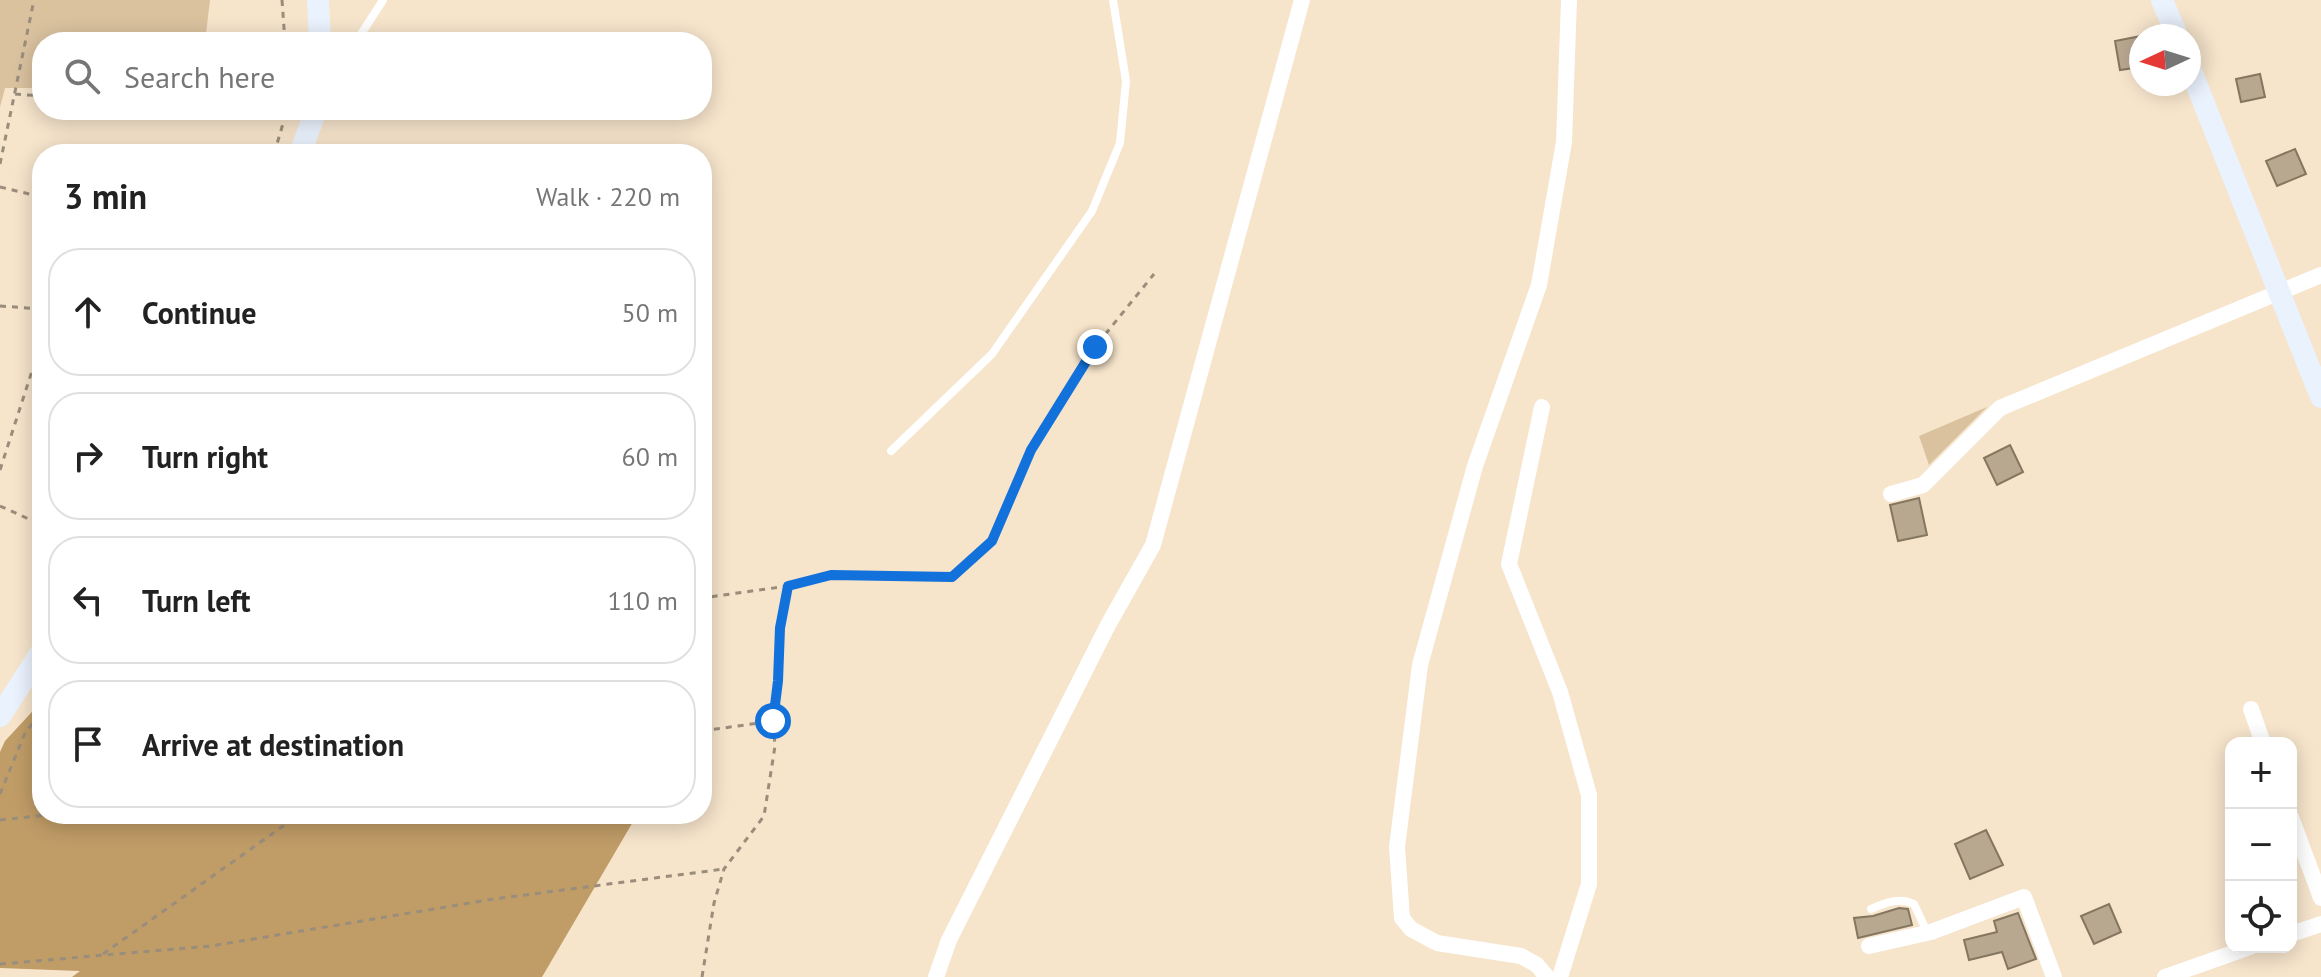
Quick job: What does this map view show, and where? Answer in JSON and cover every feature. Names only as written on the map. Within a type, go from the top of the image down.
[{"type":"street","points":[[318,0],[320,32]]},
{"type":"street","points":[[936,977],[949,940],[1108,625],[1153,545],[1302,0]]},
{"type":"street","points":[[1547,977],[1537,965],[1521,956],[1437,943],[1411,929],[1402,918],[1397,847],[1420,665],[1475,466],[1539,285],[1564,142],[1569,0]]},
{"type":"street","points":[[2162,0],[2172,24]]},
{"type":"street","points":[[2201,96],[2321,397]]},
{"type":"street","points":[[304,144],[312,120]]},
{"type":"street","points":[[1891,494],[1923,485],[2000,408],[2321,275]]},
{"type":"street","points":[[1542,407],[1509,564],[1560,692],[1589,795],[1589,884],[1560,977]]},
{"type":"street","points":[[0,716],[32,666]]},
{"type":"street","points":[[2251,709],[2261,737]]},
{"type":"street","points":[[2297,833],[2321,898]]},
{"type":"street","points":[[1869,946],[1927,933],[2024,897],[2054,977]]},
{"type":"street","points":[[2297,932],[2321,924]]},
{"type":"street","points":[[2165,977],[2233,953]]},
{"type":"lane","points":[[362,32],[383,0]]},
{"type":"lane","points":[[891,451],[992,354],[1092,211],[1120,143],[1126,81],[1113,0]]},
{"type":"lane","points":[[1871,909],[1891,901],[1914,904],[1927,933]]},
{"type":"path","points":[[0,164],[34,0]]},
{"type":"path","points":[[282,0],[284,32]]},
{"type":"path","points":[[15,94],[32,95]]},
{"type":"path","points":[[277,144],[284,120]]},
{"type":"path","points":[[0,187],[32,195]]},
{"type":"path","points":[[712,597],[788,586],[831,575],[952,577],[992,541],[1031,450],[1095,347],[1154,274]]},
{"type":"path","points":[[0,306],[32,308]]},
{"type":"path","points":[[0,470],[32,371]]},
{"type":"path","points":[[0,506],[32,520]]},
{"type":"path","points":[[702,977],[714,903],[724,869],[764,816],[775,746],[773,721],[780,628],[788,586]]},
{"type":"path","points":[[712,730],[773,721]]},
{"type":"path","points":[[0,794],[25,733],[32,724]]},
{"type":"path","points":[[0,820],[32,817]]},
{"type":"path","points":[[100,956],[286,824]]},
{"type":"path","points":[[0,964],[211,946],[494,899],[724,869]]},
{"type":"shaded area","points":[[0,0],[210,0],[206,32],[32,32],[32,88],[5,88],[0,107]]},
{"type":"shaded area","points":[[1987,407],[1929,465],[1919,436]]},
{"type":"shaded area","points":[[32,712],[32,824],[632,824],[542,977],[72,977],[80,971],[0,968],[0,752],[5,741]]},
{"type":"building","points":[[2129,38],[2129,69],[2120,70],[2115,41]]},
{"type":"building","points":[[2260,74],[2265,97],[2241,102],[2236,79]]},
{"type":"building","points":[[2295,149],[2306,174],[2277,186],[2266,161]]},
{"type":"building","points":[[2010,445],[2023,472],[1997,485],[1984,458]]},
{"type":"building","points":[[1919,498],[1927,535],[1898,541],[1890,505]]},
{"type":"building","points":[[1986,830],[2003,865],[1970,879],[1955,844]]},
{"type":"building","points":[[2109,904],[2121,932],[2094,944],[2081,916]]},
{"type":"building","points":[[1899,908],[1908,909],[1912,925],[1858,938],[1854,918]]},
{"type":"building","points":[[2018,913],[2036,959],[2008,969],[2002,952],[1969,960],[1964,940],[1997,932],[1994,921]]},
{"type":"route","points":[[773,721],[780,628],[788,586],[831,575],[952,577],[992,541],[1031,450],[1095,347]]}]
